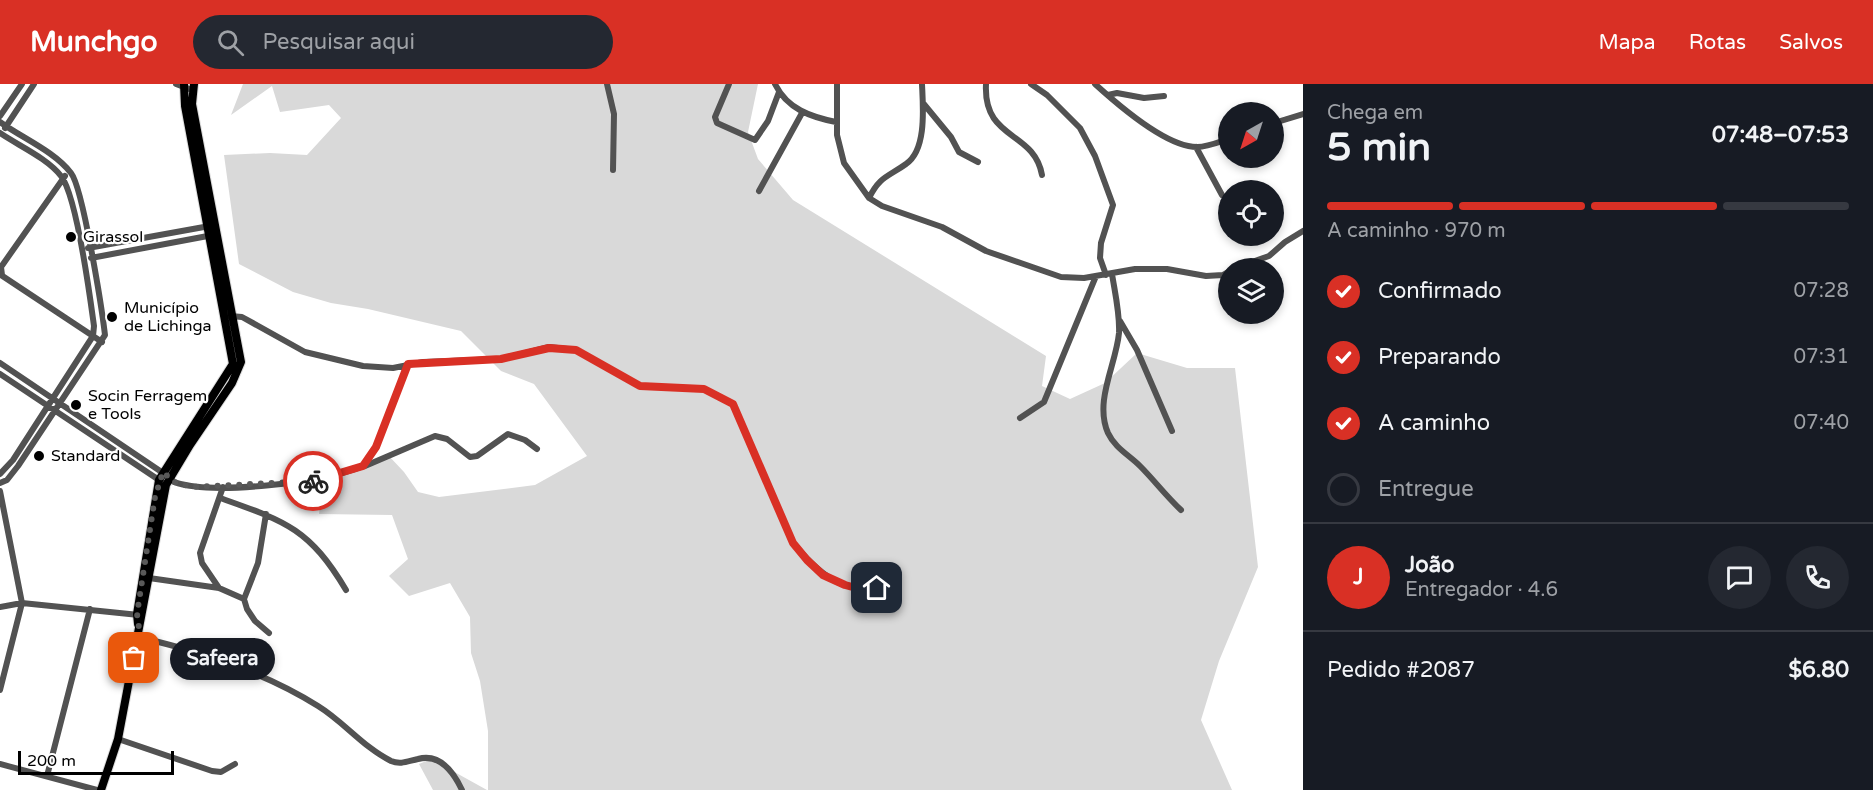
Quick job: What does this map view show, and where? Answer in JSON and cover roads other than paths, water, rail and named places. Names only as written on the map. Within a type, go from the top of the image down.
[{"type":"main road","points":[[101,790],[118,739],[166,479],[198,426],[232,383],[237,363],[193,127],[181,85]]},
{"type":"main road","points":[[193,87],[193,127]]},
{"type":"main road","points":[[140,615],[149,578],[166,479]]},
{"type":"street","points":[[0,116],[22,84]]},
{"type":"street","points":[[0,474],[6,470],[93,336],[92,311],[83,259],[62,177],[49,165],[0,134],[3,124],[34,84]]},
{"type":"street","points":[[607,84],[614,114],[613,170]]},
{"type":"street","points":[[729,84],[715,117],[717,123],[755,140],[768,121],[779,92]]},
{"type":"street","points":[[775,84],[779,92],[802,113],[836,122]]},
{"type":"street","points":[[837,84],[837,135],[844,163],[869,198],[882,206],[942,227],[993,254],[1060,277],[1096,276],[1135,269],[1167,269],[1206,276],[1218,275]]},
{"type":"street","points":[[869,198],[879,179],[908,163],[915,154],[920,137],[922,84]]},
{"type":"street","points":[[986,84],[985,100],[991,114],[1010,135],[1035,153],[1042,175]]},
{"type":"street","points":[[1031,84],[1047,95],[1080,128],[1095,156],[1113,205],[1101,243],[1100,258],[1109,274],[1119,333],[1106,394],[1106,428],[1121,450],[1140,466],[1158,489],[1181,510]]},
{"type":"street","points":[[1095,84],[1121,107],[1171,139],[1196,147],[1218,142]]},
{"type":"street","points":[[181,85],[193,87]]},
{"type":"street","points":[[1108,95],[1117,93],[1143,98],[1164,96]]},
{"type":"street","points":[[923,103],[944,127],[958,152],[978,162]]},
{"type":"street","points":[[759,191],[802,113]]},
{"type":"street","points":[[1284,120],[1303,114]]},
{"type":"street","points":[[0,483],[10,477],[105,335],[90,248],[71,173],[3,124]]},
{"type":"street","points":[[1196,147],[1218,188]]},
{"type":"street","points":[[71,173],[62,177],[1,267],[1,275],[102,342]]},
{"type":"street","points":[[81,249],[212,230]]},
{"type":"street","points":[[83,259],[212,230]]},
{"type":"street","points":[[1263,258],[1303,231]]},
{"type":"street","points":[[147,238],[149,246]]},
{"type":"street","points":[[1020,418],[1044,402],[1096,276]]},
{"type":"street","points":[[92,311],[102,310]]},
{"type":"street","points":[[230,316],[305,352],[374,368],[501,359],[549,348],[576,350],[640,386],[704,389],[733,404],[793,543],[807,560],[823,575],[845,585],[864,590],[877,588],[897,580]]},
{"type":"street","points":[[1118,318],[1137,350],[1172,431]]},
{"type":"street","points":[[0,363],[166,479]]},
{"type":"street","points":[[363,466],[376,447],[408,364]]},
{"type":"street","points":[[8,380],[14,372]]},
{"type":"street","points":[[0,374],[54,411],[166,479],[192,487],[314,481],[363,466],[435,436],[442,436],[470,457],[477,456],[508,434],[525,440],[537,449]]},
{"type":"street","points":[[219,588],[202,563],[200,553],[223,487]]},
{"type":"street","points":[[0,491],[22,603],[0,690]]},
{"type":"street","points":[[220,498],[290,525],[306,538],[333,569],[346,590]]},
{"type":"street","points":[[266,514],[258,563],[244,599],[255,621],[269,633]]},
{"type":"street","points":[[149,578],[219,588],[244,599]]},
{"type":"street","points":[[0,607],[22,603],[140,615]]},
{"type":"street","points":[[47,776],[90,609]]},
{"type":"street","points":[[138,632],[195,650],[297,693],[321,707],[348,732],[392,761],[400,763],[421,758],[443,763],[450,768],[462,790]]},
{"type":"street","points":[[118,739],[212,771],[221,772],[235,764]]},
{"type":"street","points":[[0,764],[97,790]]},
{"type":"place","name":"Girassol","points":[[71,237]]},
{"type":"place","name":"Município de Lichinga","points":[[112,317]]},
{"type":"place","name":"Socin Ferragem e Tools","points":[[76,405]]},
{"type":"place","name":"Standard","points":[[39,456]]},
{"type":"place","name":"Safeera","points":[[134,658]]}]
